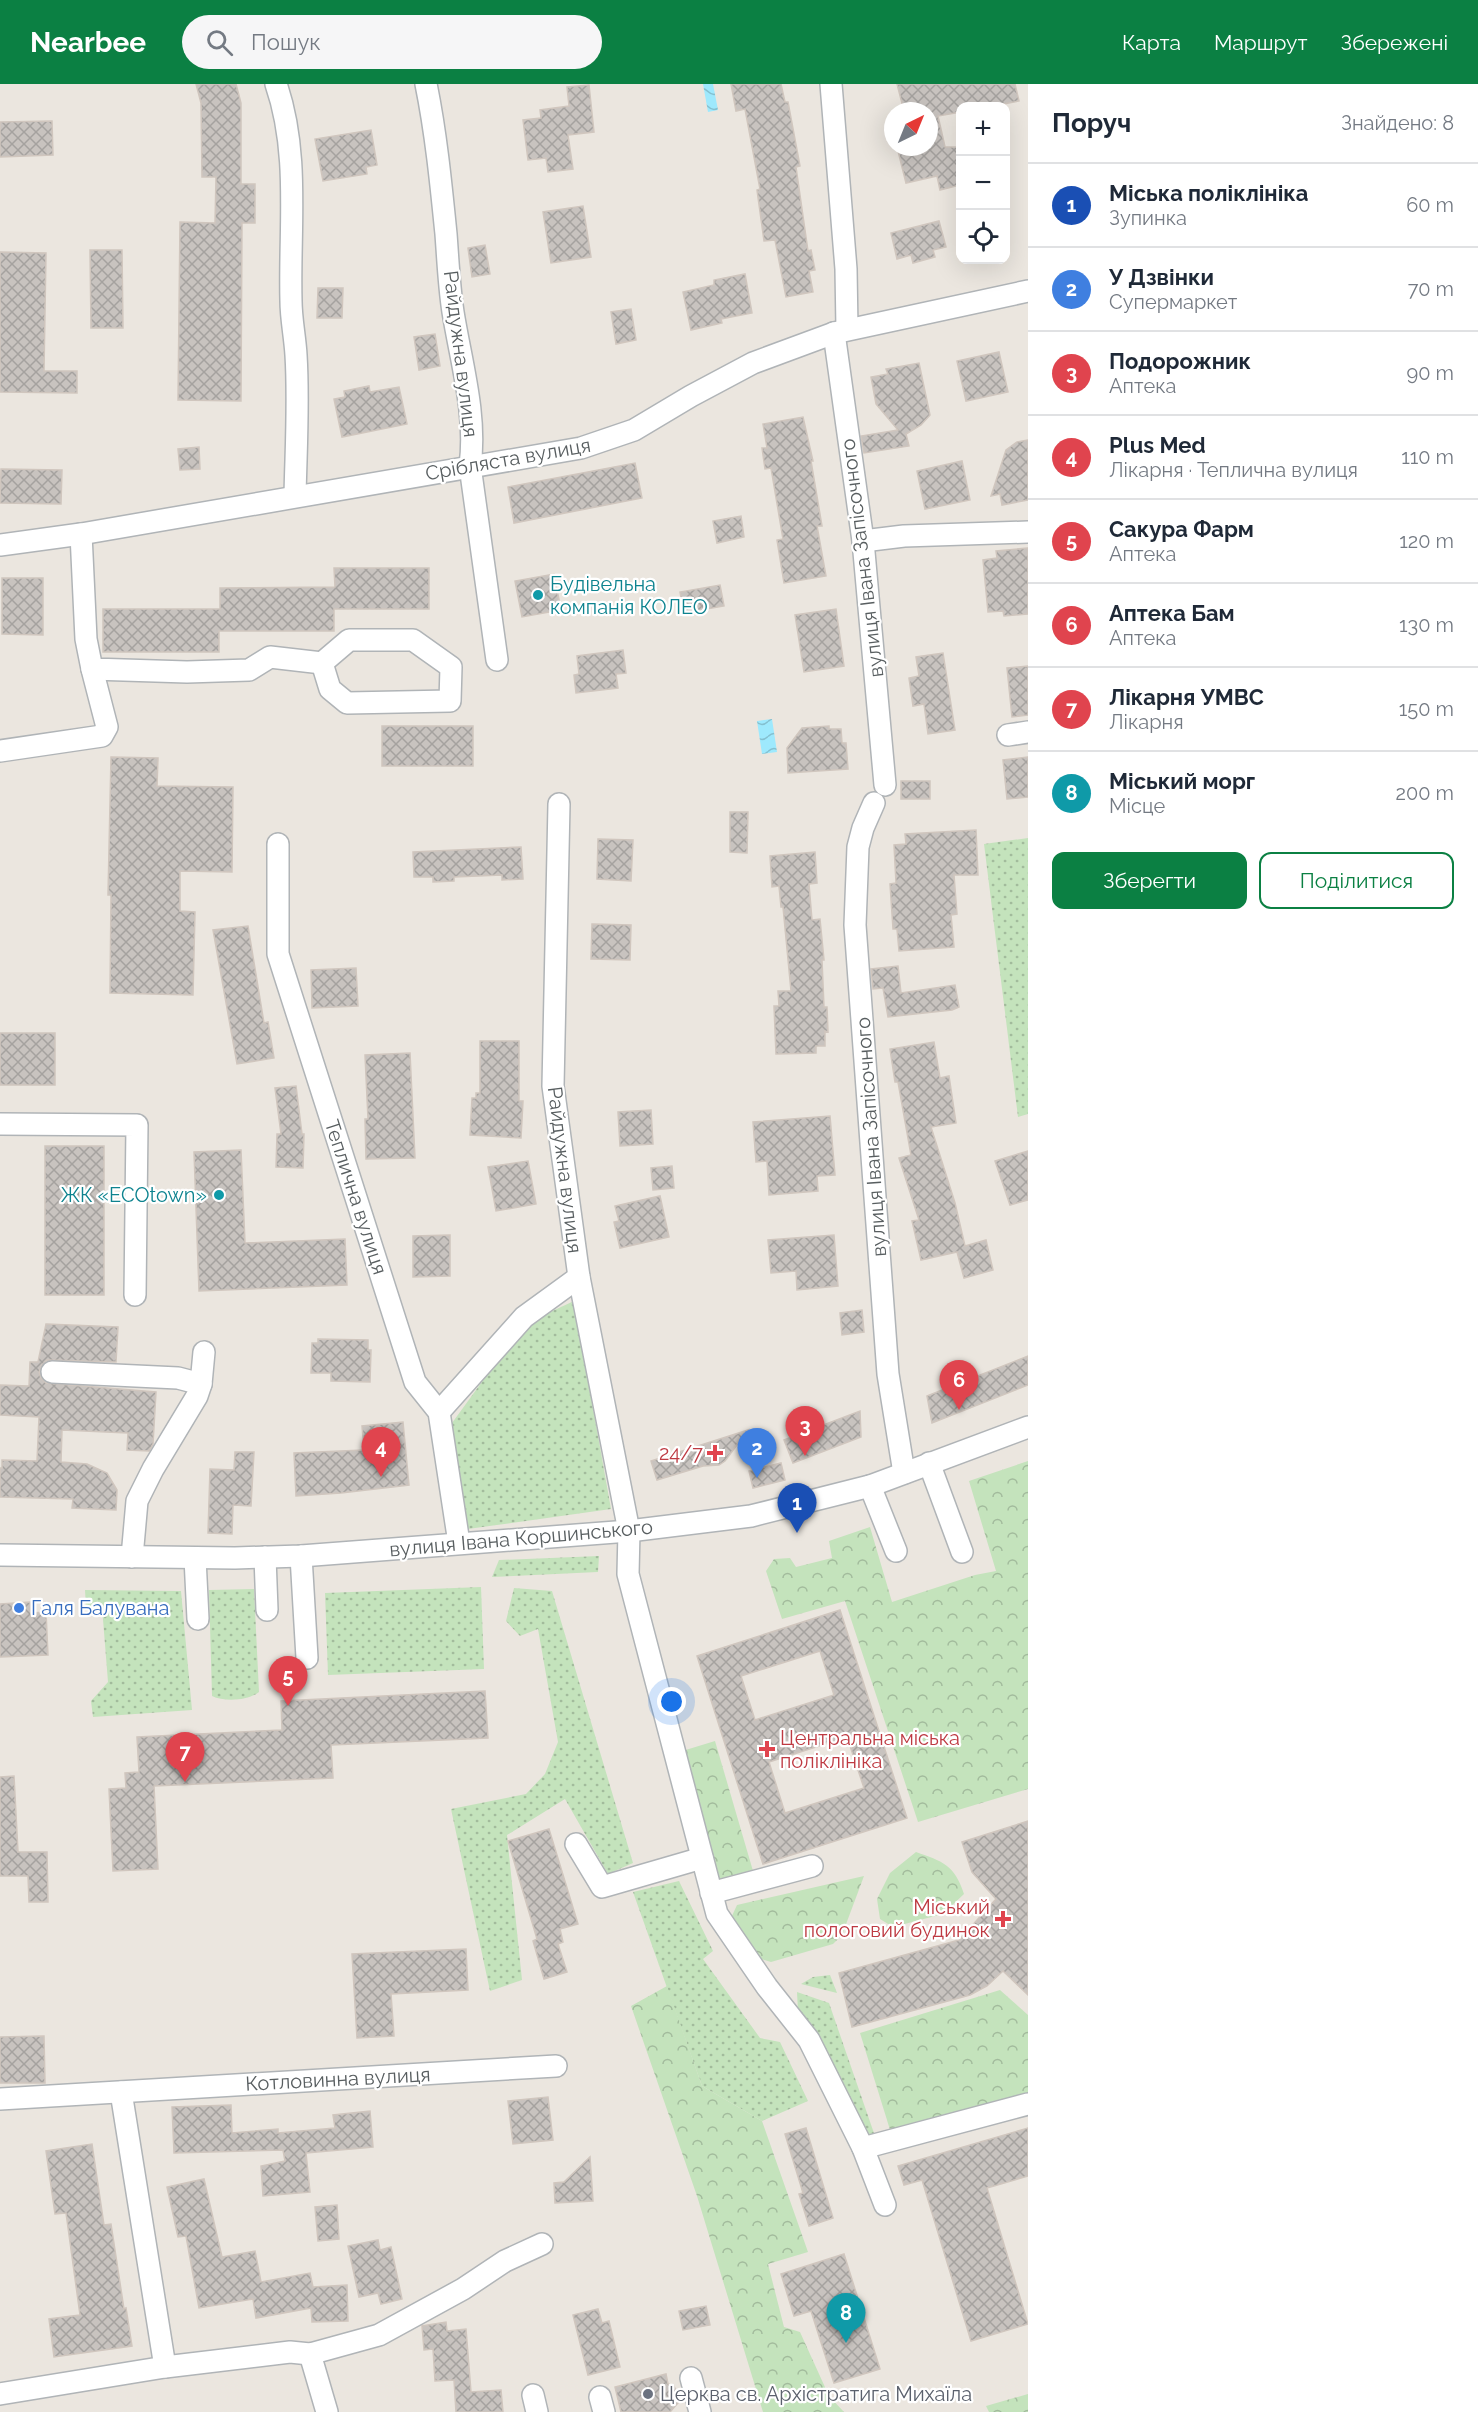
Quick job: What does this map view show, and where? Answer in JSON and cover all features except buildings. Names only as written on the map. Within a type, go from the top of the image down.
[{"type":"street","points":[[276,84],[285,121],[292,174],[291,303],[296,354],[297,402],[295,496]]},
{"type":"street","name":"Райдужна вулиця","points":[[426,84],[441,185],[453,312],[460,344],[473,444],[471,466],[497,660]]},
{"type":"street","name":"вулиця Івана Запісочного","points":[[831,84],[846,269],[840,331],[863,541],[885,784]]},
{"type":"street","name":"Срібляста вулиця","points":[[0,546],[581,448],[634,430],[690,396],[753,363],[840,331],[1028,291]]},
{"type":"street","points":[[863,541],[904,536],[1028,532]]},
{"type":"street","points":[[0,751],[102,736],[107,727],[86,639],[81,534]]},
{"type":"street","points":[[92,669],[187,672],[249,670],[270,657],[322,663],[349,640],[413,640],[451,667],[450,701],[347,703],[330,689],[322,663]]},
{"type":"street","name":"вулиця Івана Запісочного","points":[[874,803],[862,828],[858,848],[855,925],[888,1374],[903,1473]]},
{"type":"street","name":"Райдужна вулиця","points":[[559,804],[553,1086],[579,1277],[629,1531],[628,1574],[717,1914],[767,1987],[809,2040],[863,2148],[885,2205]]},
{"type":"street","name":"Теплична вулиця","points":[[278,844],[278,954],[415,1382],[439,1412],[459,1543]]},
{"type":"street","points":[[0,1124],[137,1125],[135,1295]]},
{"type":"street","points":[[439,1412],[524,1317],[579,1277]]},
{"type":"street","points":[[132,1557],[137,1501],[153,1469],[191,1409],[201,1384],[204,1352]]},
{"type":"street","points":[[52,1372],[178,1378],[201,1384]]},
{"type":"street","name":"вулиця Івана Коршинського","points":[[0,1555],[195,1558],[301,1556],[629,1531],[751,1516],[870,1486],[1028,1427]]},
{"type":"street","points":[[929,1463],[962,1552]]},
{"type":"street","points":[[127,1479],[137,1501]]},
{"type":"street","points":[[870,1486],[896,1551]]},
{"type":"street","points":[[301,1556],[307,1658]]},
{"type":"street","points":[[265,1557],[267,1610]]},
{"type":"street","points":[[195,1558],[198,1620]]},
{"type":"street","points":[[576,1844],[602,1887],[702,1858]]},
{"type":"street","points":[[711,1893],[812,1866]]},
{"type":"street","name":"Котловинна вулиця","points":[[0,2099],[556,2066]]},
{"type":"street","points":[[121,2092],[165,2367]]},
{"type":"street","points":[[863,2148],[1028,2104]]},
{"type":"street","points":[[0,2394],[165,2367],[290,2352],[310,2354],[379,2335],[463,2289],[505,2261],[543,2244]]},
{"type":"street","points":[[310,2354],[327,2412]]},
{"type":"street","points":[[692,2378],[700,2412]]},
{"type":"green space","points":[[1028,838],[1028,1114],[1018,1117],[984,844]]},
{"type":"green space","points":[[574,1301],[611,1509],[468,1529],[452,1423],[524,1324]]},
{"type":"green space","points":[[1028,1461],[1028,1789],[918,1822],[845,1601],[782,1619],[766,1571],[774,1559],[790,1558],[796,1567],[832,1558],[829,1541],[870,1527],[892,1602],[975,1575],[996,1571],[969,1481]]},
{"type":"green space","points":[[599,1556],[598,1572],[492,1577],[499,1560]]},
{"type":"green space","points":[[481,1587],[484,1669],[328,1675],[325,1593]]},
{"type":"green space","points":[[514,1588],[552,1591],[633,1863],[608,1874],[565,1799],[507,1835],[522,1980],[490,1991],[451,1809],[526,1794],[545,1774],[558,1742],[538,1629],[520,1636],[506,1621]]},
{"type":"green space","points":[[254,1589],[259,1692],[242,1699],[217,1698],[212,1696],[209,1590]]},
{"type":"green space","points":[[85,1590],[181,1591],[192,1710],[93,1717],[91,1701],[108,1682],[102,1607],[86,1608]]},
{"type":"green space","points":[[715,1741],[753,1871],[715,1885],[679,1752]]},
{"type":"green space","points":[[916,1852],[933,1858],[952,1870],[964,1894],[943,1914],[893,1927],[880,1919],[877,1899],[890,1873]]},
{"type":"green space","points":[[864,1876],[842,1935],[833,1944],[771,1962],[751,1956],[731,1918],[737,1905]]},
{"type":"green space","points":[[679,1881],[713,1951],[703,1959],[760,2038],[780,2042],[808,2101],[762,2121],[702,2086],[633,1892]]},
{"type":"green space","points":[[830,1975],[837,1993],[801,1984],[813,1977]]},
{"type":"green space","points":[[667,1986],[702,2086],[762,2121],[808,2252],[768,2264],[784,2327],[800,2332],[829,2396],[844,2412],[763,2412],[697,2196],[631,2006]]},
{"type":"green space","points":[[1000,1990],[1028,2015],[1028,2095],[891,2133],[860,2033]]},
{"type":"green space","points":[[797,1992],[829,2003],[876,2139],[868,2143],[798,2012]]},
{"type":"green space","points":[[1028,2394],[1028,2412],[989,2412],[986,2406]]},
{"type":"water","points":[[703,84],[713,84],[718,110],[708,112]]},
{"type":"water","points":[[772,719],[777,752],[762,754],[757,721]]},
{"type":"place","name":"Будівельна компанія КОЛЕО","points":[[538,595]]},
{"type":"place","name":"ЖК «ECOtown»","points":[[219,1195]]},
{"type":"place","name":"Аптека Бам","points":[[959,1410]]},
{"type":"place","name":"24/7","points":[[715,1453]]},
{"type":"place","name":"Подорожник","points":[[805,1456]]},
{"type":"place","name":"Plus Med","points":[[381,1477]]},
{"type":"place","name":"У Дзвінки","points":[[757,1478]]},
{"type":"place","name":"Міська поліклініка","points":[[797,1533]]},
{"type":"place","name":"Галя Балувана","points":[[19,1608]]},
{"type":"place","name":"Сакура Фарм","points":[[288,1706]]},
{"type":"place","name":"Центральна міська поліклініка","points":[[767,1749]]},
{"type":"place","name":"Лікарня УМВС","points":[[185,1782]]},
{"type":"place","name":"Міський пологовий будинок","points":[[1003,1919]]},
{"type":"place","name":"Міський морг","points":[[846,2343]]},
{"type":"place","name":"Церква св. Архістратига Михаїла","points":[[648,2394]]}]
